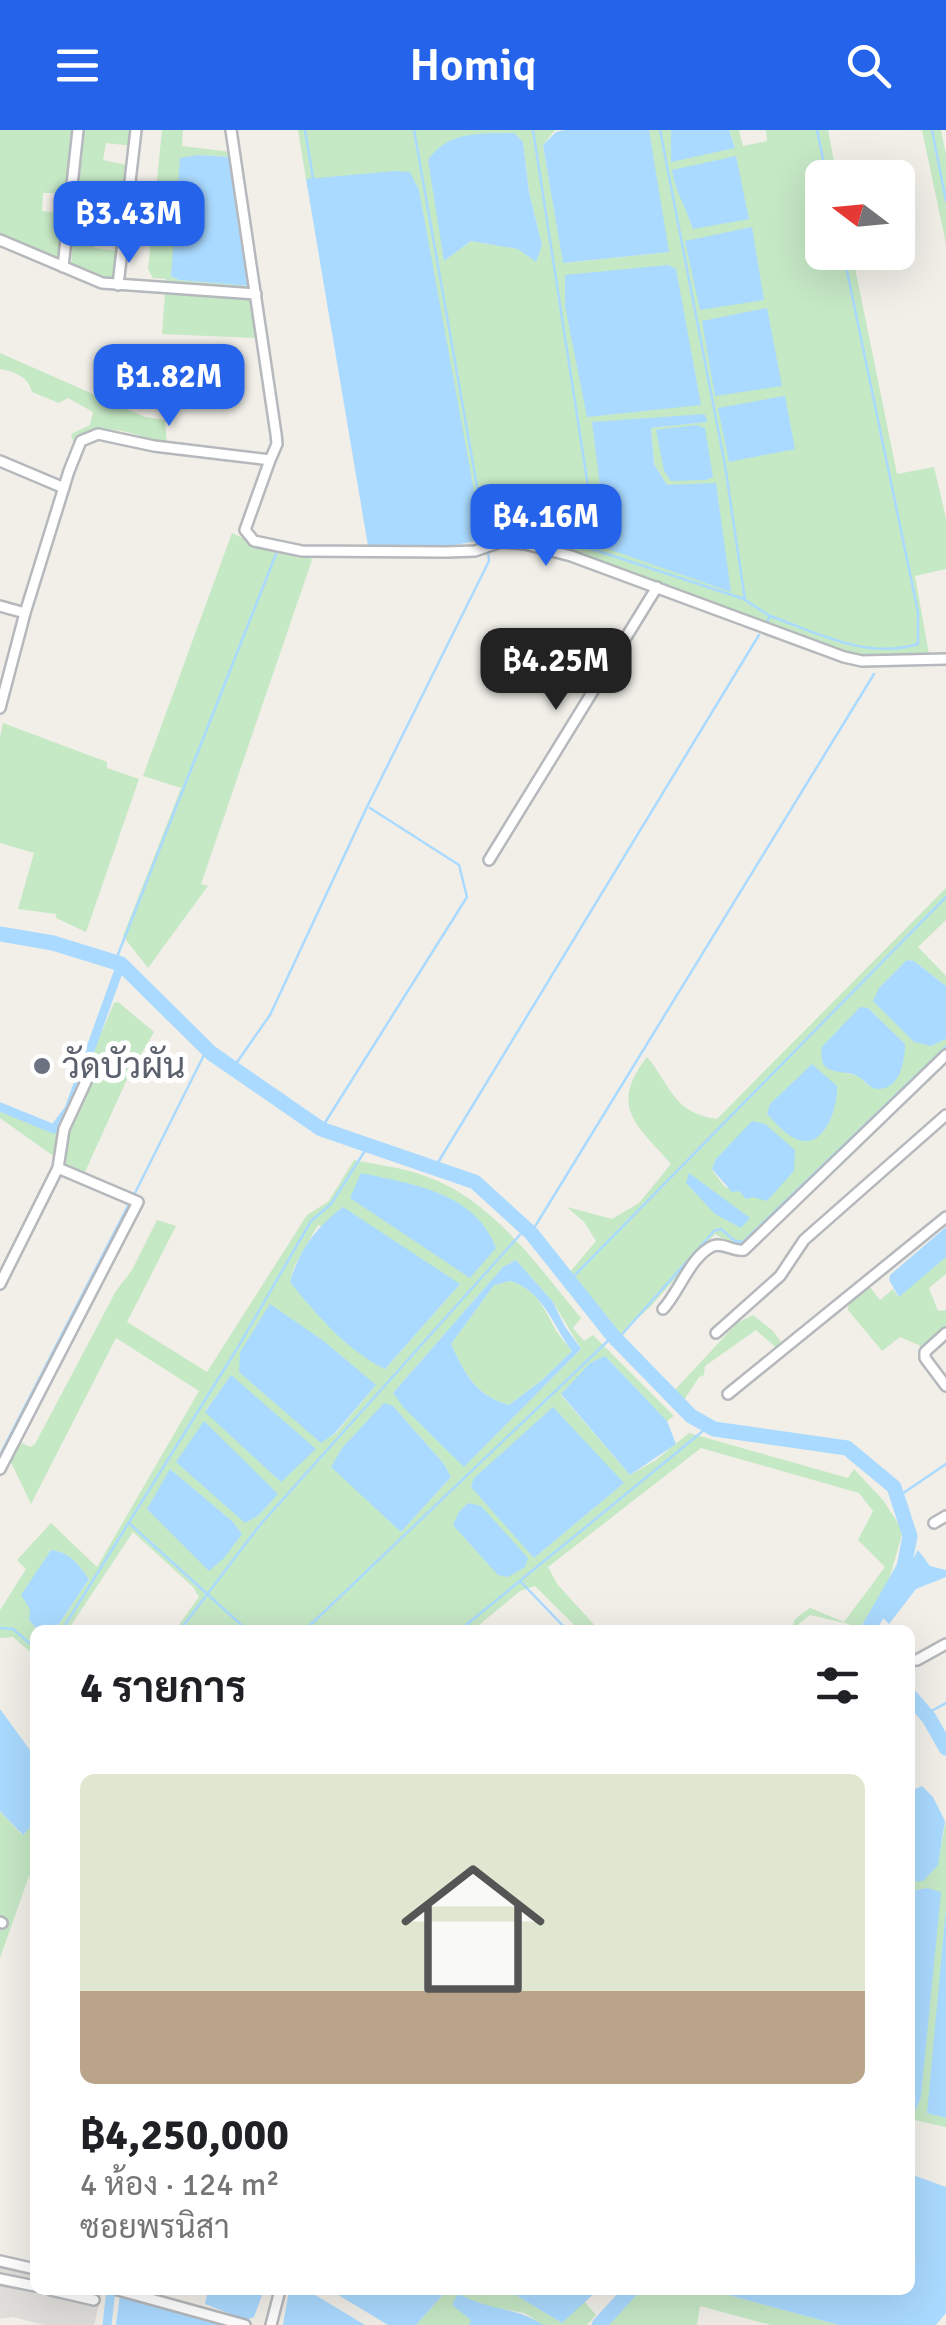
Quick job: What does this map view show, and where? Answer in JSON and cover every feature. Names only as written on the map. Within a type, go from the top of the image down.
[{"type":"street","points":[[63,267],[78,130]]},
{"type":"street","points":[[118,285],[136,130]]},
{"type":"street","points":[[231,130],[276,434],[274,454],[245,530],[254,541],[302,551],[446,552],[475,551],[510,541],[572,556],[844,657],[862,661],[946,659]]},
{"type":"street","points":[[0,240],[86,278],[118,285],[256,294]]},
{"type":"street","points":[[0,708],[25,614],[82,441],[98,434],[154,446],[270,460]]},
{"type":"street","points":[[0,461],[64,488]]},
{"type":"street","points":[[489,860],[657,587]]},
{"type":"street","points":[[0,606],[25,614]]},
{"type":"street","points":[[662,1309],[684,1276],[710,1248],[720,1245],[736,1252],[744,1250],[946,1055]]},
{"type":"street","points":[[0,1284],[58,1168],[64,1129],[89,1075]]},
{"type":"street","points":[[716,1333],[780,1276],[804,1240],[946,1114]]},
{"type":"street","points":[[0,1469],[138,1202],[58,1168]]},
{"type":"street","points":[[728,1394],[946,1217]]},
{"type":"street","points":[[946,1333],[925,1352],[946,1386]]},
{"type":"street","points":[[934,1523],[946,1516]]},
{"type":"street","points":[[915,1660],[946,1644]]},
{"type":"street","points":[[0,2261],[30,2268]]},
{"type":"street","points":[[0,2279],[30,2285]]},
{"type":"street","points":[[72,2295],[94,2300]]},
{"type":"street","points":[[137,2295],[245,2325]]},
{"type":"street","points":[[170,2304],[171,2295]]},
{"type":"street","points":[[272,2325],[279,2295]]},
{"type":"shaded area","points":[[0,2267],[30,2274],[30,2295],[101,2295],[94,2325],[44,2325],[13,2317],[0,2319]]},
{"type":"green space","points":[[0,130],[134,130],[133,146],[106,143],[103,160],[131,166],[123,227],[96,226],[95,248],[120,251],[117,280],[103,280],[71,267],[76,190],[67,187],[65,193],[43,193],[42,211],[65,213],[59,262],[0,236]]},
{"type":"green space","points":[[162,130],[183,130],[182,146],[231,152],[231,157],[199,155],[171,276],[251,286],[259,338],[162,334],[166,279],[153,278],[148,269]]},
{"type":"green space","points":[[298,130],[555,130],[543,145],[564,263],[668,252],[649,130],[671,130],[671,161],[735,147],[729,130],[739,130],[743,146],[767,141],[766,130],[828,130],[834,160],[805,160],[805,270],[855,270],[897,474],[934,467],[946,518],[946,569],[915,576],[929,654],[847,653],[555,546],[523,538],[483,540],[474,492],[333,178],[306,179]],"holes":[[[523,142],[529,192],[542,245],[536,261],[519,249],[471,241],[445,260]],[[706,422],[651,428],[654,464],[667,485],[592,423]]]},
{"type":"green space","points":[[922,130],[941,130],[946,155],[946,244]]},
{"type":"green space","points":[[0,353],[145,417],[165,420],[167,444],[105,429],[83,436],[74,445],[71,434],[90,425],[93,412],[68,398],[59,403],[32,392],[20,376],[0,369]]},
{"type":"green space","points":[[232,533],[272,552],[309,555],[312,560],[201,884],[208,886],[148,968],[123,936],[181,788],[143,776]]},
{"type":"green space","points":[[3,723],[107,762],[107,768],[139,779],[86,932],[56,918],[56,914],[18,909],[34,853],[0,843]]},
{"type":"green space","points":[[946,888],[946,920],[918,947],[946,976],[946,986],[914,961],[907,960],[931,1046],[946,1039],[946,1053],[745,1245],[730,1243],[715,1234],[618,1337],[570,1272],[596,1241],[584,1222],[567,1207],[612,1219],[639,1203],[671,1164],[638,1126],[628,1103],[635,1074],[647,1057],[682,1105],[717,1119]],"holes":[[[868,1008],[905,1044],[867,1084],[846,1073]],[[765,1124],[794,1150],[746,1198],[725,1187],[712,1170],[716,1159]]]},
{"type":"green space","points":[[118,1002],[154,1032],[128,1077],[85,1172],[66,1165],[0,1118],[0,1110],[55,1132],[55,1124],[63,1122],[114,1003]]},
{"type":"green space","points":[[354,1160],[422,1175],[470,1199],[511,1235],[581,1318],[573,1328],[584,1341],[593,1335],[674,1416],[667,1421],[605,1356],[561,1395],[630,1475],[689,1433],[848,1478],[854,1469],[883,1500],[903,1531],[888,1583],[863,1625],[849,1625],[810,1615],[793,1625],[810,1608],[844,1622],[885,1567],[858,1540],[873,1511],[859,1493],[701,1448],[548,1567],[557,1584],[594,1625],[574,1625],[535,1586],[520,1591],[479,1625],[179,1625],[199,1597],[133,1532],[71,1625],[58,1625],[89,1579],[68,1556],[50,1550],[29,1620],[34,1625],[30,1625],[30,1652],[13,1637],[0,1638],[0,1610],[26,1569],[17,1560],[51,1523],[97,1567],[199,1391],[116,1338],[31,1504],[10,1460],[20,1442],[30,1447],[35,1444],[157,1220],[176,1226],[127,1322],[207,1372],[307,1215],[328,1202]],"holes":[[[318,1225],[460,1284],[385,1369],[312,1307],[290,1282],[294,1267]],[[516,1260],[553,1302],[581,1349],[464,1466],[393,1393],[503,1267]],[[239,1372],[376,1385],[336,1433],[321,1442]],[[231,1376],[315,1449],[205,1411]],[[393,1406],[451,1477],[401,1532],[332,1466],[342,1448]],[[203,1422],[277,1494],[259,1515]],[[171,1470],[232,1521],[147,1509]],[[624,1483],[534,1558],[513,1533]]]},
{"type":"green space","points":[[946,1257],[946,1274],[929,1288],[938,1311],[946,1310],[946,1328],[923,1347],[900,1337],[882,1351],[848,1310],[849,1301],[870,1287],[880,1300],[893,1289],[898,1296]]},
{"type":"green space","points":[[510,1281],[536,1298],[572,1351],[509,1405],[472,1382],[451,1344],[494,1285]]},
{"type":"green space","points":[[753,1315],[773,1331],[785,1348],[780,1351],[756,1330],[705,1366],[704,1375],[682,1403],[673,1392],[737,1323]]},
{"type":"green space","points":[[0,1811],[22,1835],[30,1827],[30,1876],[0,1958]]},
{"type":"green space","points":[[946,1820],[946,1908],[928,2113],[946,2118],[946,2127],[915,2120],[927,1888],[915,1890],[915,1881],[929,1874],[941,1850]]},
{"type":"green space","points":[[443,2295],[515,2295],[562,2323],[584,2301],[596,2315],[587,2325],[543,2325],[525,2313],[478,2305],[469,2325],[416,2325]]},
{"type":"green space","points":[[634,2295],[728,2295],[839,2325],[771,2325],[700,2306],[697,2325],[607,2325]]},
{"type":"water","points":[[649,130],[669,252],[563,263],[543,145],[556,132]]},
{"type":"water","points":[[671,130],[729,130],[735,148],[671,162]]},
{"type":"water","points":[[514,133],[523,142],[529,192],[542,245],[536,262],[518,249],[471,241],[444,261],[428,160],[455,139]]},
{"type":"water","points":[[736,156],[749,219],[693,229],[672,170]]},
{"type":"water","points":[[231,157],[251,286],[171,276],[180,158]]},
{"type":"water","points":[[410,172],[419,190],[483,540],[443,547],[368,546],[306,179]]},
{"type":"water","points":[[752,227],[764,300],[700,310],[685,241]]},
{"type":"water","points":[[668,265],[676,269],[701,405],[587,417],[565,306],[565,275]]},
{"type":"water","points":[[767,308],[782,386],[715,396],[702,321]]},
{"type":"water","points":[[785,396],[795,449],[729,462],[718,408]]},
{"type":"water","points":[[705,414],[707,422],[651,428],[654,464],[667,485],[716,483],[731,592],[608,549],[592,422]]},
{"type":"water","points":[[696,425],[705,428],[713,477],[671,481],[664,471],[656,430]]},
{"type":"water","points":[[907,960],[914,961],[946,986],[946,1039],[931,1046],[914,1042],[873,1001],[879,988]]},
{"type":"water","points":[[860,1007],[868,1008],[905,1044],[897,1078],[879,1089],[853,1074],[827,1068],[821,1057],[822,1047]]},
{"type":"water","points":[[812,1064],[837,1086],[837,1096],[820,1135],[803,1141],[789,1135],[767,1114],[770,1104]]},
{"type":"water","points":[[752,1121],[765,1124],[795,1150],[794,1171],[767,1201],[746,1199],[739,1191],[732,1192],[712,1169],[716,1159]]},
{"type":"water","points":[[361,1173],[421,1187],[458,1203],[487,1229],[496,1248],[470,1278],[350,1198]]},
{"type":"water","points":[[689,1173],[750,1218],[741,1228],[715,1214],[686,1183]]},
{"type":"water","points":[[343,1207],[460,1284],[385,1369],[345,1342],[290,1282],[310,1240]]},
{"type":"water","points":[[946,1227],[946,1257],[899,1297],[890,1275]]},
{"type":"water","points":[[516,1260],[553,1302],[581,1349],[464,1467],[393,1393],[503,1267]],"holes":[[[510,1281],[539,1301],[572,1351],[509,1405],[472,1382],[451,1344],[494,1285]]]},
{"type":"water","points":[[270,1304],[325,1342],[376,1385],[335,1433],[321,1443],[239,1372],[240,1352]]},
{"type":"water","points":[[605,1356],[667,1421],[676,1444],[630,1475],[561,1394],[590,1363]]},
{"type":"water","points":[[231,1375],[316,1449],[281,1482],[205,1412]]},
{"type":"water","points":[[384,1403],[393,1406],[451,1477],[401,1532],[331,1467],[342,1448]]},
{"type":"water","points":[[553,1407],[624,1483],[534,1558],[471,1487],[474,1478]]},
{"type":"water","points":[[204,1421],[278,1494],[259,1515],[245,1523],[176,1462]]},
{"type":"water","points":[[170,1469],[242,1534],[209,1571],[147,1509]]},
{"type":"water","points":[[468,1503],[481,1506],[528,1558],[525,1567],[508,1577],[498,1575],[453,1525]]},
{"type":"water","points":[[51,1550],[68,1556],[89,1579],[58,1625],[34,1625],[21,1595]]},
{"type":"water","points":[[918,1550],[930,1566],[946,1570],[946,1577],[916,1589],[889,1624],[881,1616]]},
{"type":"water","points":[[0,1709],[30,1750],[30,1827],[23,1835],[0,1811]]},
{"type":"water","points":[[922,1786],[933,1797],[945,1821],[938,1865],[923,1881],[915,1882],[915,1789]]},
{"type":"water","points":[[915,1890],[941,1892],[921,2097],[916,2110],[915,2110]]},
{"type":"water","points":[[946,1908],[946,2118],[927,2113]]},
{"type":"water","points":[[915,2176],[946,2187],[946,2313],[936,2325],[839,2325],[728,2295],[915,2295]]},
{"type":"water","points":[[120,2295],[123,2295],[225,2325],[116,2325]]},
{"type":"water","points":[[207,2295],[262,2295],[254,2317],[246,2320],[205,2304]]},
{"type":"water","points":[[288,2295],[315,2295],[365,2325],[283,2325]]},
{"type":"water","points":[[338,2295],[443,2295],[416,2325],[388,2325]]},
{"type":"water","points":[[457,2295],[462,2295],[543,2325],[469,2325],[471,2320],[452,2305]]},
{"type":"water","points":[[515,2295],[593,2295],[562,2323]]},
{"type":"waterway","points":[[305,130],[313,178]]},
{"type":"waterway","points":[[414,130],[487,543]]},
{"type":"waterway","points":[[533,130],[598,551]]},
{"type":"waterway","points":[[660,130],[725,465],[745,600],[770,616],[767,622]]},
{"type":"waterway","points":[[817,130],[823,160]]},
{"type":"waterway","points":[[932,130],[946,201]]},
{"type":"waterway","points":[[770,616],[861,647],[918,644],[918,612],[847,270]]},
{"type":"waterway","points":[[486,536],[529,534],[598,551],[744,599]]},
{"type":"waterway","points":[[233,1068],[270,1015],[367,807],[489,561],[488,551]]},
{"type":"waterway","points":[[115,962],[276,554]]},
{"type":"waterway","points":[[434,1169],[759,635]]},
{"type":"waterway","points":[[531,1233],[874,674]]},
{"type":"waterway","points":[[321,1129],[467,897],[459,865],[370,808]]},
{"type":"waterway","points":[[569,1281],[946,897]]},
{"type":"waterway","points":[[0,934],[53,943],[121,964],[211,1053],[321,1129],[475,1182],[531,1233],[613,1336],[691,1416],[714,1429],[847,1448],[894,1487],[910,1536],[904,1567],[871,1625]]},
{"type":"waterway","points":[[0,1107],[54,1129],[69,1109],[121,964]]},
{"type":"waterway","points":[[617,1340],[714,1231],[721,1229],[735,1241],[743,1242],[946,1047]]},
{"type":"waterway","points":[[134,1195],[207,1049]]},
{"type":"waterway","points":[[65,1625],[238,1347],[311,1221],[331,1204],[368,1146]]},
{"type":"waterway","points":[[0,1455],[130,1202]]},
{"type":"waterway","points":[[184,1625],[259,1526],[526,1228]]},
{"type":"waterway","points":[[310,1625],[613,1336]]},
{"type":"waterway","points":[[466,1625],[709,1426]]},
{"type":"waterway","points":[[899,1496],[946,1464]]},
{"type":"waterway","points":[[130,1524],[241,1625]]},
{"type":"waterway","points":[[521,1582],[562,1625]]},
{"type":"waterway","points":[[0,1628],[13,1629],[30,1644]]},
{"type":"waterway","points":[[915,1702],[946,1748]]},
{"type":"waterway","points":[[926,1714],[946,1703]]},
{"type":"waterway","points":[[107,2325],[110,2295]]},
{"type":"waterway","points":[[599,2325],[626,2295]]},
{"type":"place","name":"วัดบัวผัน","points":[[42,1066]]}]
